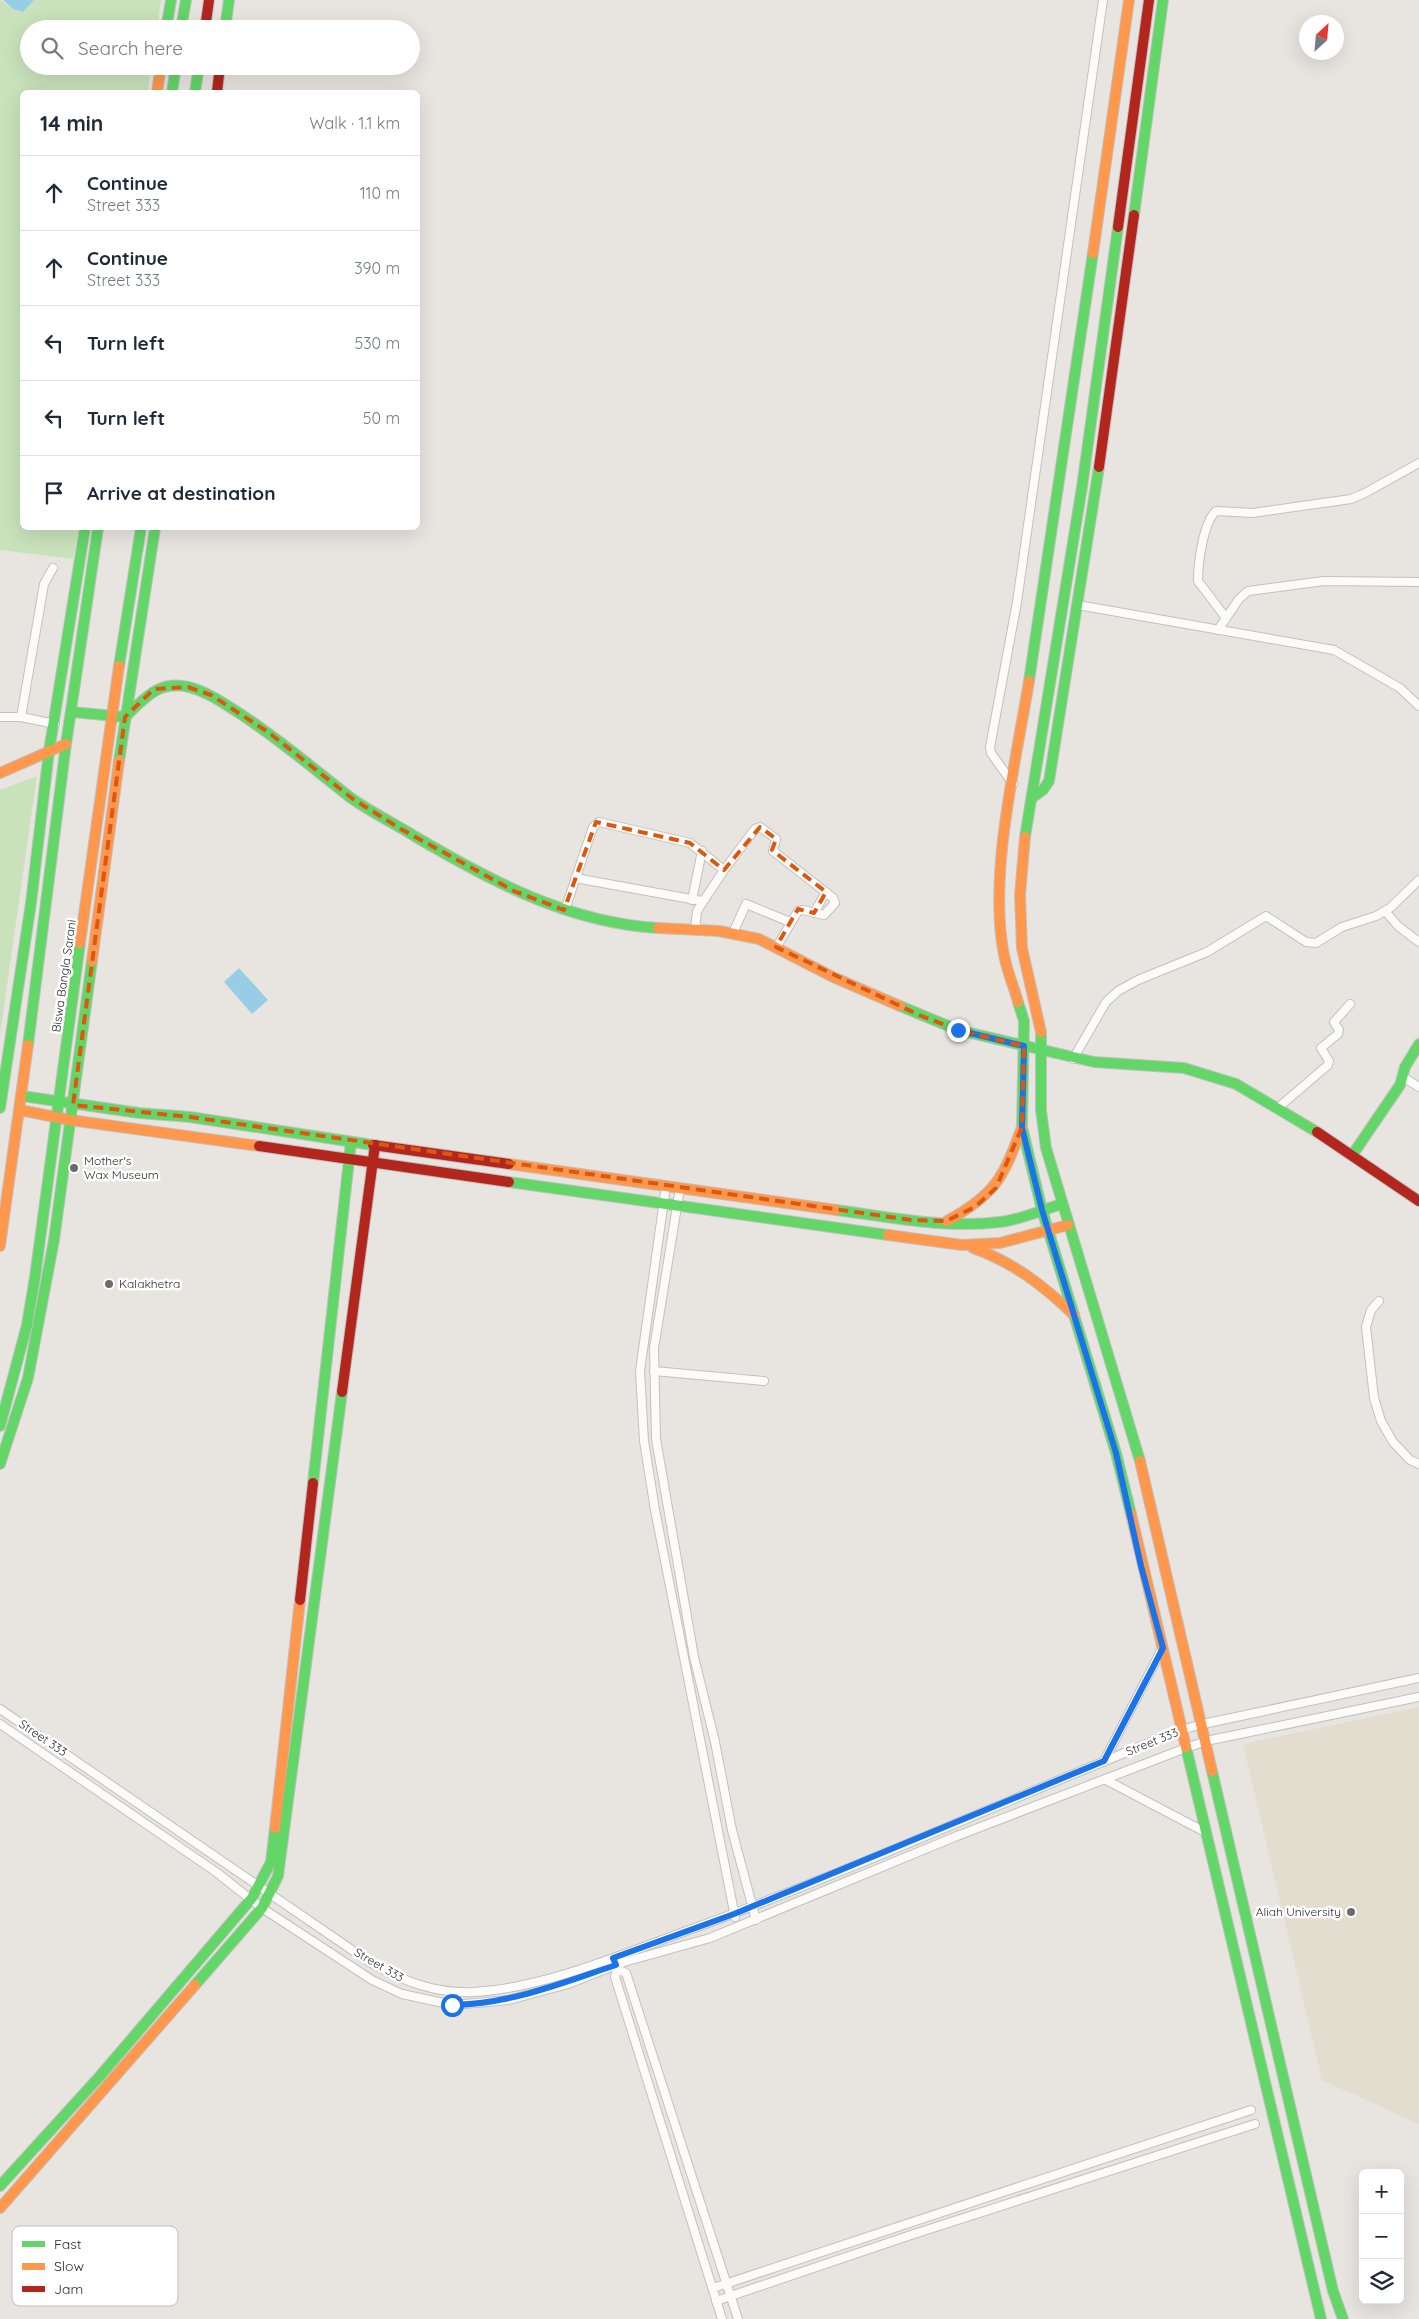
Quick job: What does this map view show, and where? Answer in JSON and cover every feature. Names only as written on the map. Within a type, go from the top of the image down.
[{"type":"street","points":[[168,20],[171,0]]},
{"type":"street","points":[[183,20],[186,0]]},
{"type":"street","points":[[206,20],[209,0]]},
{"type":"street","points":[[226,20],[229,0]]},
{"type":"street","points":[[1012,784],[991,753],[990,747],[1017,602],[1102,0]]},
{"type":"street","points":[[1129,0],[1054,519],[1003,843],[999,905],[1004,955],[1024,1021],[1022,1128],[1042,1210],[1116,1453],[1141,1566],[1163,1648],[1320,2319]]},
{"type":"street","points":[[1149,0],[1082,487],[1023,847],[1020,895],[1022,948],[1039,1012],[1042,1127],[1068,1225],[1137,1447],[1206,1741],[1256,1966],[1333,2291],[1343,2319]]},
{"type":"street","points":[[1032,798],[1043,790],[1049,781],[1078,605],[1125,284],[1162,0]]},
{"type":"street","points":[[157,90],[160,75]]},
{"type":"street","points":[[172,90],[175,75]]},
{"type":"street","points":[[196,90],[198,75]]},
{"type":"street","points":[[216,90],[219,75]]},
{"type":"street","points":[[1226,618],[1198,581],[1202,545],[1209,521],[1216,510],[1253,513],[1351,499],[1419,463]]},
{"type":"street","points":[[0,1108],[30,903],[49,751],[55,724],[85,530]]},
{"type":"street","points":[[0,1246],[22,1096],[66,744],[98,530]]},
{"type":"street","name":"Biswa Bangla Sarani","points":[[0,1426],[27,1326],[58,1116],[111,717],[141,530]]},
{"type":"street","points":[[0,1464],[28,1378],[38,1334],[73,1105],[125,717],[155,530]]},
{"type":"street","points":[[21,718],[44,584],[53,568]]},
{"type":"street","points":[[1218,630],[1239,599],[1248,590],[1324,581],[1419,582]]},
{"type":"street","points":[[1078,605],[1334,650],[1400,688],[1419,706]]},
{"type":"street","points":[[72,712],[125,717],[154,690],[172,686],[188,687],[211,695],[268,732],[353,799],[401,829],[514,891],[565,910],[618,924],[733,933],[759,939],[833,977],[958,1030],[1041,1049],[1072,1059],[1112,1064],[1184,1068],[1236,1084],[1279,1107],[1353,1154],[1419,1201]]},
{"type":"street","points":[[0,717],[21,718],[55,724]]},
{"type":"street","points":[[0,774],[66,744]]},
{"type":"street","points":[[565,910],[596,822],[690,844],[724,870]]},
{"type":"street","points":[[695,930],[697,911],[702,901],[755,830],[760,827],[776,839],[773,851],[826,892],[833,898],[834,903],[824,915],[798,911],[776,948]]},
{"type":"street","points":[[692,900],[702,852]]},
{"type":"street","points":[[575,878],[702,901]]},
{"type":"street","points":[[1072,1059],[1106,1002],[1118,991],[1138,980],[1207,952],[1261,918],[1271,918],[1311,943],[1342,927],[1376,916],[1385,911],[1419,880]]},
{"type":"street","points":[[814,913],[826,892]]},
{"type":"street","points":[[733,933],[746,904],[790,922]]},
{"type":"street","points":[[1385,911],[1398,926],[1419,942]]},
{"type":"street","points":[[1279,1107],[1328,1065],[1329,1061],[1321,1048],[1338,1034],[1334,1022],[1350,1004]]},
{"type":"street","points":[[1353,1154],[1396,1092],[1403,1077],[1405,1067],[1419,1044]]},
{"type":"street","points":[[1403,1077],[1419,1087]]},
{"type":"street","points":[[22,1096],[60,1101],[73,1105],[190,1117],[351,1142],[911,1220],[976,1224],[1002,1222],[1062,1204]]},
{"type":"street","points":[[20,1110],[58,1116],[70,1120],[962,1245],[1005,1259],[1026,1272],[1076,1317]]},
{"type":"street","points":[[946,1221],[975,1206],[996,1188],[1009,1163],[1022,1128]]},
{"type":"street","points":[[0,2186],[100,2076],[252,1898],[271,1862],[351,1142]]},
{"type":"street","points":[[0,2208],[262,1908],[271,1894],[278,1876],[375,1145]]},
{"type":"street","points":[[666,1186],[640,1371],[644,1441],[655,1510],[734,1914],[739,1926]]},
{"type":"street","points":[[680,1188],[654,1348],[656,1438],[692,1647],[715,1742],[732,1830],[756,1920]]},
{"type":"street","points":[[962,1245],[1000,1243],[1068,1225]]},
{"type":"street","points":[[1379,1300],[1371,1310],[1366,1327],[1374,1398],[1381,1421],[1394,1442],[1410,1460],[1419,1464]]},
{"type":"street","points":[[654,1371],[764,1381]]},
{"type":"street","points":[[1104,1761],[1163,1648]]},
{"type":"street","name":"Street 333","points":[[0,1724],[252,1898],[262,1908],[372,1980],[402,1994],[436,2003],[470,2005],[509,2000],[568,1984],[1181,1730],[1419,1678]]},
{"type":"street","name":"Street 333","points":[[0,1709],[379,1968],[412,1983],[441,1991],[472,1993],[498,1990],[615,1964],[710,1938],[957,1836],[1206,1741],[1419,1698]]},
{"type":"street","points":[[1106,1780],[1206,1832]]},
{"type":"street","points":[[615,1964],[626,1973],[725,2284],[738,2319]]},
{"type":"street","points":[[615,1964],[615,1977],[722,2319]]},
{"type":"street","points":[[713,2288],[1251,2110]]},
{"type":"street","points":[[716,2301],[1255,2124]]},
{"type":"highlighted area","points":[[188,687],[211,695],[268,732],[353,799],[401,829],[514,891],[564,910],[596,822],[690,843],[724,870],[760,827],[776,839],[772,850],[826,892],[814,913],[798,909],[776,947],[919,1015],[958,1030],[1024,1046],[1022,1127],[996,1188],[975,1207],[946,1221],[911,1220],[190,1117],[73,1105],[125,717],[154,689]]},
{"type":"shaded area","name":"Aliah University","points":[[1419,1707],[1419,2124],[1322,2080],[1243,1744]]},
{"type":"green space","points":[[0,0],[13,9],[22,12],[34,0],[161,0],[158,20],[20,20],[20,75],[150,75],[148,90],[20,90],[20,530],[79,530],[73,559],[0,550]]},
{"type":"green space","points":[[37,776],[0,1035],[0,790]]},
{"type":"water","points":[[3,0],[34,0],[23,12],[13,9]]},
{"type":"water","points":[[239,968],[268,1000],[252,1014],[224,982]]},
{"type":"traffic: fast","points":[[168,20],[171,0]]},
{"type":"traffic: fast","points":[[183,20],[186,0]]},
{"type":"traffic: fast","points":[[226,20],[229,0]]},
{"type":"traffic: fast","points":[[1134,215],[1163,0]]},
{"type":"traffic: fast","points":[[172,90],[175,75]]},
{"type":"traffic: fast","points":[[195,90],[198,75]]},
{"type":"traffic: fast","points":[[1025,837],[1082,487],[1118,227]]},
{"type":"traffic: fast","points":[[1029,681],[1093,253]]},
{"type":"traffic: fast","points":[[1032,798],[1043,790],[1049,781],[1099,467]]},
{"type":"traffic: fast","points":[[0,1108],[31,903],[49,751],[85,530]]},
{"type":"traffic: fast","points":[[28,1045],[66,744],[98,530]]},
{"type":"traffic: fast","points":[[119,666],[141,530]]},
{"type":"traffic: fast","points":[[119,761],[155,530]]},
{"type":"traffic: fast","points":[[72,712],[125,717],[146,697],[160,688],[178,686],[196,689],[215,698],[254,723],[351,798],[473,869],[502,884],[562,909],[593,918],[658,928]]},
{"type":"traffic: fast","points":[[0,1426],[27,1325],[35,1277],[80,943]]},
{"type":"traffic: fast","points":[[0,1464],[28,1378],[54,1240],[92,961]]},
{"type":"traffic: fast","points":[[1018,1002],[1024,1021],[1022,1127],[1042,1210],[1116,1453],[1131,1514]]},
{"type":"traffic: fast","points":[[900,1006],[958,1030],[1094,1062],[1184,1068],[1236,1084],[1317,1132]]},
{"type":"traffic: fast","points":[[1041,1032],[1041,1110],[1046,1148],[1140,1461]]},
{"type":"traffic: fast","points":[[1353,1154],[1400,1085],[1405,1067],[1419,1044]]},
{"type":"traffic: fast","points":[[22,1096],[139,1113],[190,1117],[373,1145]]},
{"type":"traffic: fast","points":[[313,1483],[351,1142]]},
{"type":"traffic: fast","points":[[509,1182],[888,1235]]},
{"type":"traffic: fast","points":[[836,1210],[938,1223],[980,1224],[1015,1219],[1062,1204]]},
{"type":"traffic: fast","points":[[195,1985],[262,1908],[278,1876],[342,1392]]},
{"type":"traffic: fast","points":[[1186,1747],[1321,2319]]},
{"type":"traffic: fast","points":[[1212,1771],[1333,2291],[1343,2319]]},
{"type":"traffic: fast","points":[[0,2186],[100,2076],[252,1898],[271,1862],[275,1828]]},
{"type":"traffic: slow","points":[[1093,253],[1129,0]]},
{"type":"traffic: slow","points":[[157,90],[160,75]]},
{"type":"traffic: slow","points":[[80,943],[119,666]]},
{"type":"traffic: slow","points":[[1018,1002],[1004,955],[1000,924],[999,890],[1001,855],[1011,782],[1029,681]]},
{"type":"traffic: slow","points":[[0,773],[66,744]]},
{"type":"traffic: slow","points":[[92,961],[119,761]]},
{"type":"traffic: slow","points":[[1025,837],[1020,895],[1022,948],[1041,1032]]},
{"type":"traffic: slow","points":[[658,928],[719,931],[759,939],[833,977],[900,1006]]},
{"type":"traffic: slow","points":[[0,1246],[28,1045]]},
{"type":"traffic: slow","points":[[20,1110],[70,1120],[259,1146]]},
{"type":"traffic: slow","points":[[947,1221],[977,1202],[996,1183],[1003,1172],[1022,1127]]},
{"type":"traffic: slow","points":[[509,1164],[836,1210]]},
{"type":"traffic: slow","points":[[888,1235],[962,1245],[1000,1243],[1068,1225]]},
{"type":"traffic: slow","points":[[973,1248],[1015,1268],[1051,1294],[1074,1315]]},
{"type":"traffic: slow","points":[[1140,1461],[1212,1771]]},
{"type":"traffic: slow","points":[[1131,1514],[1186,1747]]},
{"type":"traffic: slow","points":[[275,1828],[300,1600]]},
{"type":"traffic: slow","points":[[0,2208],[195,1985]]},
{"type":"traffic: jam","points":[[206,20],[209,0]]},
{"type":"traffic: jam","points":[[1118,227],[1149,0]]},
{"type":"traffic: jam","points":[[217,90],[219,75]]},
{"type":"traffic: jam","points":[[1099,467],[1134,215]]},
{"type":"traffic: jam","points":[[1317,1132],[1419,1201]]},
{"type":"traffic: jam","points":[[373,1145],[509,1164]]},
{"type":"traffic: jam","points":[[342,1392],[375,1145]]},
{"type":"traffic: jam","points":[[259,1146],[509,1182]]},
{"type":"traffic: jam","points":[[300,1600],[313,1483]]},
{"type":"place","name":"Mother's Wax Museum","points":[[74,1168]]},
{"type":"place","name":"Kalakhetra","points":[[109,1284]]},
{"type":"place","name":"Aliah University","points":[[1351,1912]]},
{"type":"route","points":[[452,2005],[470,2005],[509,2000],[568,1984],[616,1965],[613,1958],[734,1914],[1104,1761],[1163,1648],[1141,1566],[1116,1453],[1042,1210],[1022,1128],[1024,1046],[958,1030]]}]
